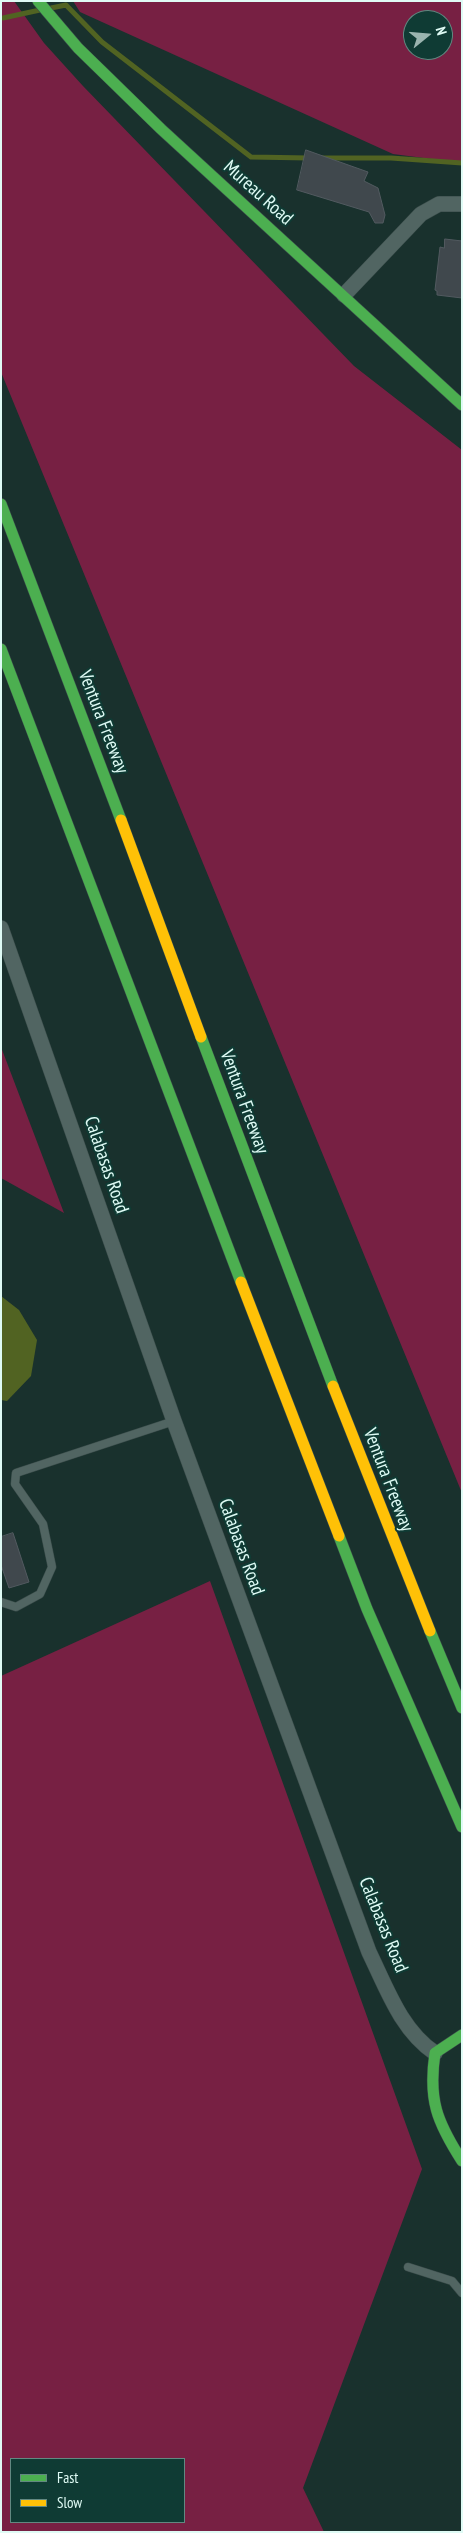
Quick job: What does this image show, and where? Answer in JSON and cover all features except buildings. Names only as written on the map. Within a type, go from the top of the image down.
[{"type":"main road","name":"Mureau Road","points":[[38,1],[78,48],[154,122],[462,405]]},
{"type":"main road","name":"Ventura Freeway","points":[[1,504],[123,824],[263,1206],[380,1509],[462,1708]]},
{"type":"main road","points":[[1,649],[219,1226],[367,1609],[462,1827]]},
{"type":"main road","points":[[462,2035],[435,2053],[430,2079],[432,2106],[446,2136],[462,2161]]},
{"type":"street","points":[[344,295],[421,214],[439,204],[462,204]]},
{"type":"street","name":"Calabasas Road","points":[[1,928],[174,1421],[370,1952],[409,2030],[421,2043],[435,2053]]},
{"type":"lane","points":[[1,1602],[16,1607],[40,1594],[52,1567],[43,1524],[15,1484],[16,1473],[174,1421]]},
{"type":"lane","points":[[408,2267],[452,2281],[462,2293]]},
{"type":"shaded area","points":[[1,1],[14,1],[44,43],[83,86],[354,366],[462,450],[462,1493],[1,372]]},
{"type":"shaded area","points":[[73,1],[462,1],[462,163],[393,154],[80,12]]},
{"type":"shaded area","points":[[1,1047],[64,1213],[1,1178]]},
{"type":"shaded area","points":[[1,1296],[19,1310],[37,1340],[31,1376],[7,1401],[1,1400]]},
{"type":"shaded area","points":[[210,1581],[422,2169],[303,2488],[324,2532],[1,2532],[1,1676]]},
{"type":"waterway","points":[[51,8],[66,5],[102,42],[251,157],[309,158]]},
{"type":"waterway","points":[[3,18],[40,10]]},
{"type":"waterway","points":[[322,158],[391,158],[462,163]]},
{"type":"traffic: fast","points":[[38,1],[78,48],[161,129],[462,405]]},
{"type":"traffic: fast","points":[[1,504],[121,820]]},
{"type":"traffic: fast","points":[[1,649],[241,1282]]},
{"type":"traffic: fast","points":[[201,1037],[333,1386]]},
{"type":"traffic: fast","points":[[339,1536],[367,1609],[462,1827]]},
{"type":"traffic: fast","points":[[430,1631],[462,1708]]},
{"type":"traffic: fast","points":[[462,2035],[435,2053],[433,2070],[436,2110],[446,2134],[462,2161]]},
{"type":"traffic: slow","points":[[121,820],[201,1037]]},
{"type":"traffic: slow","points":[[241,1282],[339,1536]]},
{"type":"traffic: slow","points":[[333,1386],[430,1631]]}]
